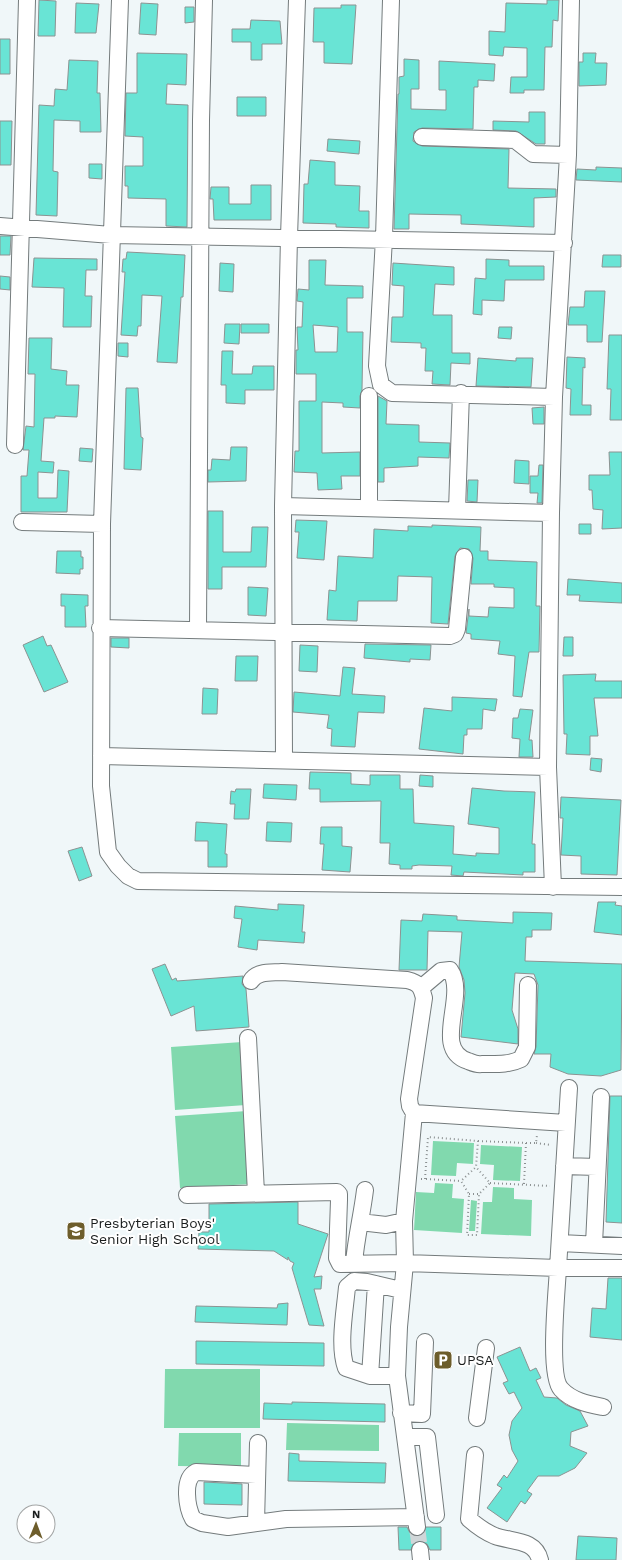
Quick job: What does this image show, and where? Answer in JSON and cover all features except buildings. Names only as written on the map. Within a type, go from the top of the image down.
[{"type":"street","points":[[15,445],[27,0]]},
{"type":"street","points":[[120,0],[111,235],[100,628],[101,786],[108,852],[118,866],[128,876],[138,881],[622,887]]},
{"type":"street","points":[[198,629],[200,237],[204,0]]},
{"type":"street","points":[[284,760],[284,506],[289,237],[297,0]]},
{"type":"street","points":[[391,0],[384,238],[377,366],[381,385],[392,392],[554,397]]},
{"type":"street","points":[[554,887],[548,767],[551,513],[554,397],[568,155],[571,0]]},
{"type":"street","points":[[422,137],[515,140],[533,154],[568,155]]},
{"type":"street","points":[[0,226],[111,235],[384,238],[564,242]]},
{"type":"street","points":[[457,510],[461,393]]},
{"type":"street","points":[[369,396],[369,508]]},
{"type":"street","points":[[284,506],[551,513]]},
{"type":"street","points":[[22,522],[102,524]]},
{"type":"street","points":[[100,628],[198,629],[285,633],[450,636],[455,634],[457,629],[464,557]]},
{"type":"street","points":[[101,756],[548,767]]},
{"type":"street","points":[[422,987],[441,971],[450,970],[454,979],[455,998],[451,1041],[452,1049],[457,1056],[478,1064],[512,1063],[521,1059],[527,1047],[528,985]]},
{"type":"street","points":[[252,981],[254,977],[262,974],[282,972],[407,980],[417,983],[422,987],[424,998],[409,1099],[410,1106],[414,1113],[404,1220],[405,1263],[401,1290],[397,1376],[417,1522],[286,1519],[228,1527],[202,1523],[194,1518],[187,1499],[189,1481],[191,1476],[196,1472],[256,1475]]},
{"type":"street","points":[[248,1038],[256,1193]]},
{"type":"street","points":[[569,1088],[554,1362],[557,1381],[560,1388],[567,1394],[585,1403],[603,1407]]},
{"type":"street","points":[[594,1244],[601,1097]]},
{"type":"street","points":[[414,1113],[566,1123]]},
{"type":"street","points":[[564,1166],[597,1167]]},
{"type":"street","points":[[354,1263],[356,1236],[360,1222],[365,1190]]},
{"type":"street","points":[[187,1194],[337,1192],[339,1194],[338,1261],[340,1264],[405,1263],[558,1268],[622,1268]]},
{"type":"street","points":[[360,1222],[386,1225],[404,1220]]},
{"type":"street","points":[[560,1243],[622,1246]]},
{"type":"street","points":[[397,1376],[370,1376],[346,1368],[344,1362],[343,1326],[347,1287],[354,1281],[401,1290]]},
{"type":"street","points":[[370,1376],[376,1284]]},
{"type":"street","points":[[401,1413],[422,1414],[425,1342]]},
{"type":"street","points":[[477,1418],[486,1348]]},
{"type":"street","points":[[405,1437],[427,1438],[436,1515]]},
{"type":"street","points":[[256,1523],[258,1443]]},
{"type":"street","points":[[475,1454],[468,1519],[481,1529],[496,1536],[522,1542],[533,1547],[540,1560]]},
{"type":"path","points":[[425,1179],[428,1137],[526,1143],[524,1184]]},
{"type":"path","points":[[408,1179],[461,1181],[476,1167],[478,1141]]},
{"type":"path","points":[[476,1167],[490,1183]]},
{"type":"path","points":[[461,1181],[469,1194],[467,1235],[477,1235],[479,1194],[490,1183],[563,1186]]},
{"type":"path","points":[[469,1194],[479,1194]]},
{"type":"green space","points":[[242,1042],[246,1105],[175,1110],[171,1047]]},
{"type":"green space","points":[[247,1111],[251,1184],[180,1188],[175,1116]]},
{"type":"green space","points":[[433,1141],[474,1143],[473,1164],[457,1163],[456,1176],[431,1175]]},
{"type":"green space","points":[[481,1145],[522,1147],[520,1181],[493,1180],[494,1165],[480,1164]]},
{"type":"green space","points":[[435,1183],[453,1184],[452,1198],[464,1199],[462,1233],[414,1230],[416,1192],[434,1193]]},
{"type":"green space","points":[[493,1187],[514,1188],[514,1199],[532,1200],[531,1236],[481,1234],[483,1202],[492,1202]]},
{"type":"green space","points":[[471,1200],[477,1201],[475,1231],[469,1231]]},
{"type":"green space","points":[[165,1369],[260,1369],[260,1428],[164,1428]]},
{"type":"green space","points":[[287,1423],[379,1425],[379,1451],[286,1450]]},
{"type":"green space","points":[[179,1433],[241,1433],[241,1467],[178,1466]]},
{"type":"tunnel","points":[[417,1527],[420,1550]]},
{"type":"place","name":"Presbyterian Boys' Senior High School","points":[[76,1231]]},
{"type":"place","name":"UPSA","points":[[443,1360]]}]
